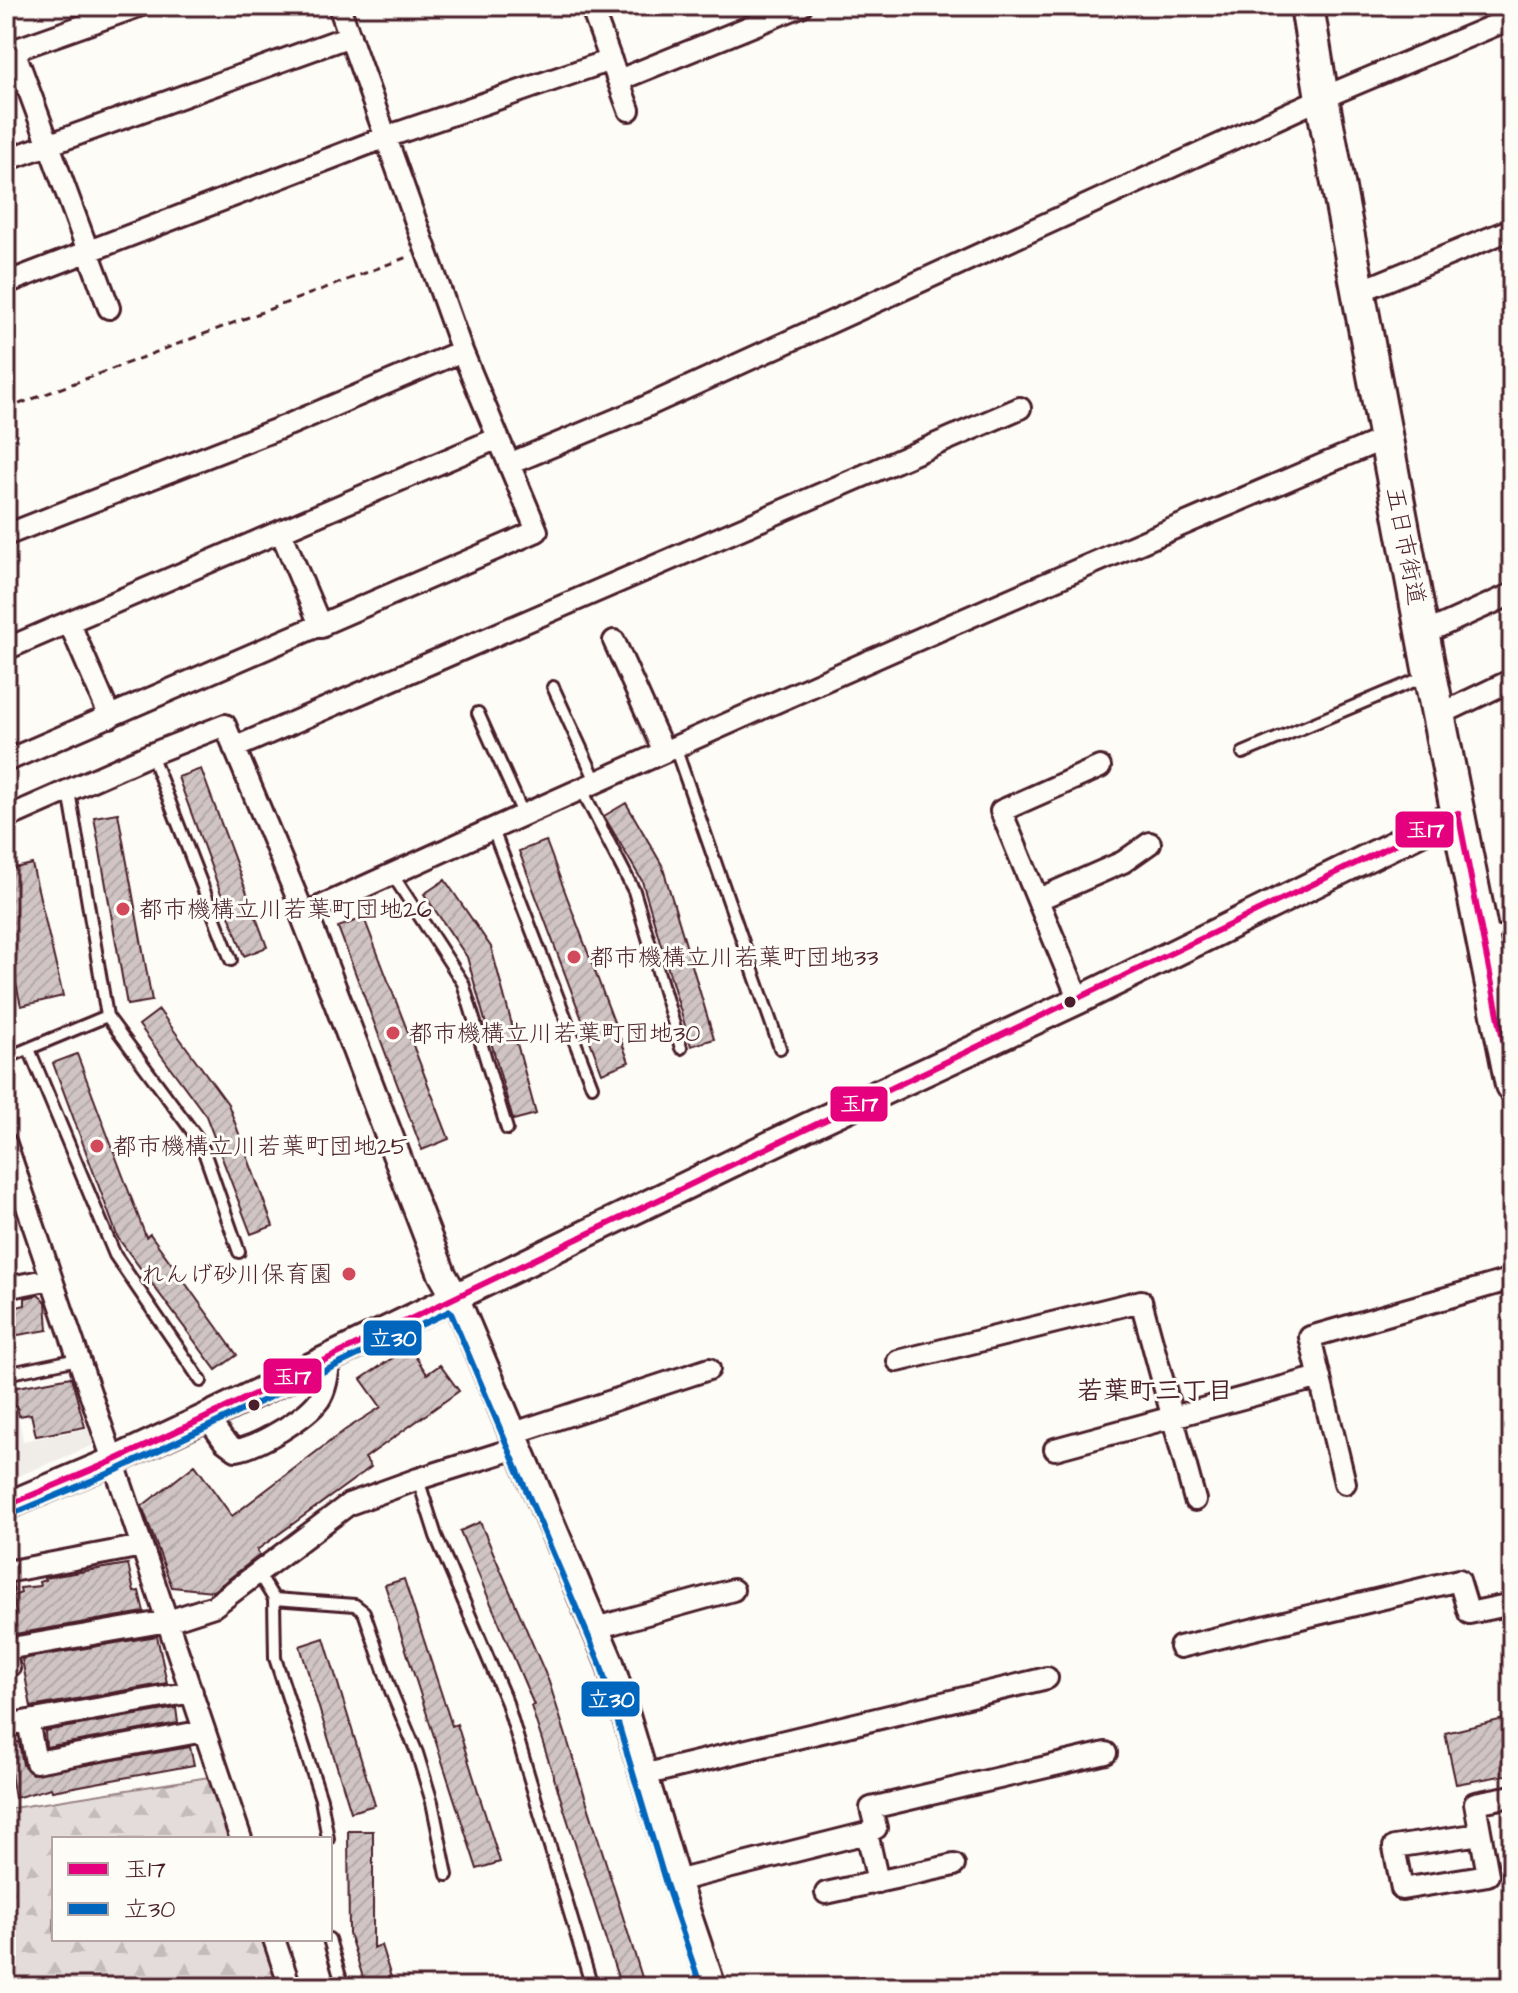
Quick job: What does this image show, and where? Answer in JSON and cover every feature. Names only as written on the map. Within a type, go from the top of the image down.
[{"type":"main road","name":"五日市街道","points":[[1307,6],[1358,292],[1458,813],[1498,933],[1512,1085]]},
{"type":"street","points":[[109,308],[49,145],[10,52],[139,6]]},
{"type":"street","points":[[6,761],[537,531],[462,351],[339,6]]},
{"type":"street","points":[[591,6],[629,110]]},
{"type":"street","points":[[619,80],[801,6]]},
{"type":"street","points":[[509,464],[648,405],[1322,98],[1512,18]]},
{"type":"street","points":[[6,160],[350,36]]},
{"type":"street","points":[[6,283],[386,137],[611,60]]},
{"type":"street","points":[[1358,292],[1512,229]]},
{"type":"street","points":[[6,535],[288,425],[462,351]]},
{"type":"street","points":[[234,748],[1020,408]]},
{"type":"street","points":[[6,649],[498,438]]},
{"type":"street","points":[[304,914],[968,615],[1386,438]]},
{"type":"street","points":[[281,532],[321,627]]},
{"type":"street","points":[[1423,634],[1512,594]]},
{"type":"street","points":[[69,622],[110,717]]},
{"type":"street","points":[[614,641],[670,750]]},
{"type":"street","points":[[1439,715],[1512,680]]},
{"type":"street","points":[[6,818],[225,725],[304,914],[442,1274],[517,1440],[610,1663],[676,1881],[712,1987]]},
{"type":"street","points":[[1079,1000],[1001,811],[1100,767]]},
{"type":"street","points":[[6,1506],[207,1417],[1079,1000],[1458,813]]},
{"type":"street","points":[[1039,899],[1123,862],[1150,843]]},
{"type":"street","points":[[6,1144],[13,1184],[51,1279],[240,1837]]},
{"type":"street","points":[[6,1288],[51,1279]]},
{"type":"street","points":[[1345,1483],[1310,1337],[1512,1279]]},
{"type":"street","points":[[898,1361],[1141,1301],[1195,1500]]},
{"type":"street","points":[[207,1417],[224,1441],[236,1450],[253,1448],[317,1403],[325,1390],[330,1357]]},
{"type":"street","points":[[8,1648],[168,1621],[214,1606],[349,1504],[709,1369]]},
{"type":"street","points":[[1055,1449],[1320,1377]]},
{"type":"street","points":[[6,1572],[142,1546]]},
{"type":"street","points":[[1180,1647],[1459,1580],[1469,1613],[1512,1604]]},
{"type":"street","points":[[596,1628],[733,1590]]},
{"type":"street","points":[[643,1775],[1047,1678]]},
{"type":"street","points":[[6,1725],[192,1692]]},
{"type":"street","points":[[28,1721],[36,1762],[204,1731]]},
{"type":"street","points":[[676,1881],[867,1833],[876,1828],[871,1808],[1106,1753]]},
{"type":"street","points":[[1480,1834],[1394,1847],[1402,1889],[1488,1875],[1475,1803],[1512,1796]]},
{"type":"street","points":[[867,1833],[878,1882]]},
{"type":"street","points":[[826,1893],[954,1865]]},
{"type":"street","points":[[275,1941],[290,1987]]},
{"type":"lane","points":[[1243,753],[1430,674]]},
{"type":"lane","points":[[553,687],[634,891],[681,1048]]},
{"type":"lane","points":[[478,713],[524,816]]},
{"type":"lane","points":[[670,750],[780,1048]]},
{"type":"lane","points":[[151,754],[231,960]]},
{"type":"lane","points":[[69,791],[107,1016],[201,1143],[239,1252]]},
{"type":"lane","points":[[493,830],[592,1086]]},
{"type":"lane","points":[[392,874],[463,983],[507,1129]]},
{"type":"lane","points":[[6,1058],[107,1016]]},
{"type":"lane","points":[[29,1049],[115,1255],[201,1381]]},
{"type":"lane","points":[[6,1374],[78,1359]]},
{"type":"lane","points":[[418,1479],[436,1536],[507,1703],[592,1987]]},
{"type":"lane","points":[[258,1573],[274,1599],[275,1658],[321,1799],[328,1837]]},
{"type":"lane","points":[[274,1599],[355,1605],[364,1612],[391,1691],[417,1753],[432,1802],[447,1875]]},
{"type":"lane","points":[[8,1648],[14,1669]]},
{"type":"lane","points":[[330,1941],[343,1987]]},
{"type":"path","points":[[6,409],[421,252]]},
{"type":"shaded area","points":[[17,1408],[23,1441],[92,1428],[96,1441],[91,1446],[6,1481],[6,1410]]},
{"type":"green space","points":[[215,1776],[235,1837],[52,1837],[52,1941],[271,1941],[286,1987],[6,1987],[6,1809]]},
{"type":"building","points":[[201,769],[267,947],[244,956],[178,777]]},
{"type":"building","points":[[626,803],[662,865],[714,1039],[691,1046],[642,881],[604,816]]},
{"type":"building","name":"都市機構立川若葉町団地26","points":[[118,813],[152,1001],[127,1005],[94,817]]},
{"type":"building","name":"都市機構立川若葉町団地33","points":[[546,841],[629,1062],[602,1073],[519,851]]},
{"type":"building","points":[[32,864],[63,996],[21,1006],[6,940],[6,870]]},
{"type":"building","points":[[445,880],[491,947],[536,1114],[513,1120],[467,957],[424,894]]},
{"type":"building","name":"都市機構立川若葉町団地30","points":[[364,918],[449,1139],[422,1150],[338,927]]},
{"type":"building","points":[[159,1010],[228,1104],[273,1226],[251,1234],[206,1116],[139,1025]]},
{"type":"building","points":[[77,1054],[146,1237],[150,1234],[237,1355],[216,1370],[118,1238],[53,1063]]},
{"type":"building","points":[[38,1295],[46,1302],[48,1330],[6,1337],[6,1310],[25,1305],[25,1298]]},
{"type":"building","points":[[409,1347],[427,1374],[440,1365],[459,1391],[365,1458],[371,1467],[257,1550],[260,1555],[213,1591],[172,1587],[142,1506],[195,1465],[232,1516],[345,1430],[381,1407],[361,1379]]},
{"type":"building","points":[[71,1377],[85,1427],[36,1436],[31,1414],[19,1416],[17,1406],[10,1407],[7,1389]]},
{"type":"building","points":[[480,1522],[549,1682],[645,1987],[621,1987],[531,1706],[534,1705],[460,1531]]},
{"type":"building","points":[[128,1564],[134,1592],[139,1591],[144,1612],[9,1635],[6,1617],[16,1615],[13,1596],[21,1593],[20,1588],[40,1586],[39,1582],[44,1578]]},
{"type":"building","points":[[404,1579],[452,1726],[457,1724],[500,1862],[477,1869],[385,1585]]},
{"type":"building","points":[[157,1636],[167,1683],[31,1707],[22,1659]]},
{"type":"building","points":[[324,1638],[375,1805],[351,1812],[300,1646]]},
{"type":"building","points":[[176,1708],[178,1723],[46,1747],[45,1731]]},
{"type":"building","points":[[1512,1717],[1512,1774],[1456,1784],[1445,1733]]},
{"type":"building","points":[[19,1742],[23,1765],[32,1774],[190,1747],[194,1765],[52,1791],[51,1788],[15,1798],[6,1744]]},
{"type":"building","points":[[348,1831],[373,1831],[373,1948],[381,1945],[394,1987],[366,1987],[349,1933]]},
{"type":"transit line","name":"玉17","points":[[6,1506],[207,1417],[1458,813],[1512,1085]]},
{"type":"transit line","name":"立30","points":[[10,1515],[117,1470],[450,1311],[601,1666],[666,1884],[701,1987]]},
{"type":"place","name":"都市機構立川若葉町団地26","points":[[123,909]]},
{"type":"place","name":"都市機構立川若葉町団地33","points":[[574,957]]},
{"type":"place","name":"都市機構立川若葉町団地30","points":[[393,1033]]},
{"type":"place","name":"都市機構立川若葉町団地25","points":[[97,1146]]},
{"type":"place","name":"れんげ砂川保育園","points":[[349,1274]]},
{"type":"district","name":"若葉町三丁目","points":[[1155,1390]]}]
